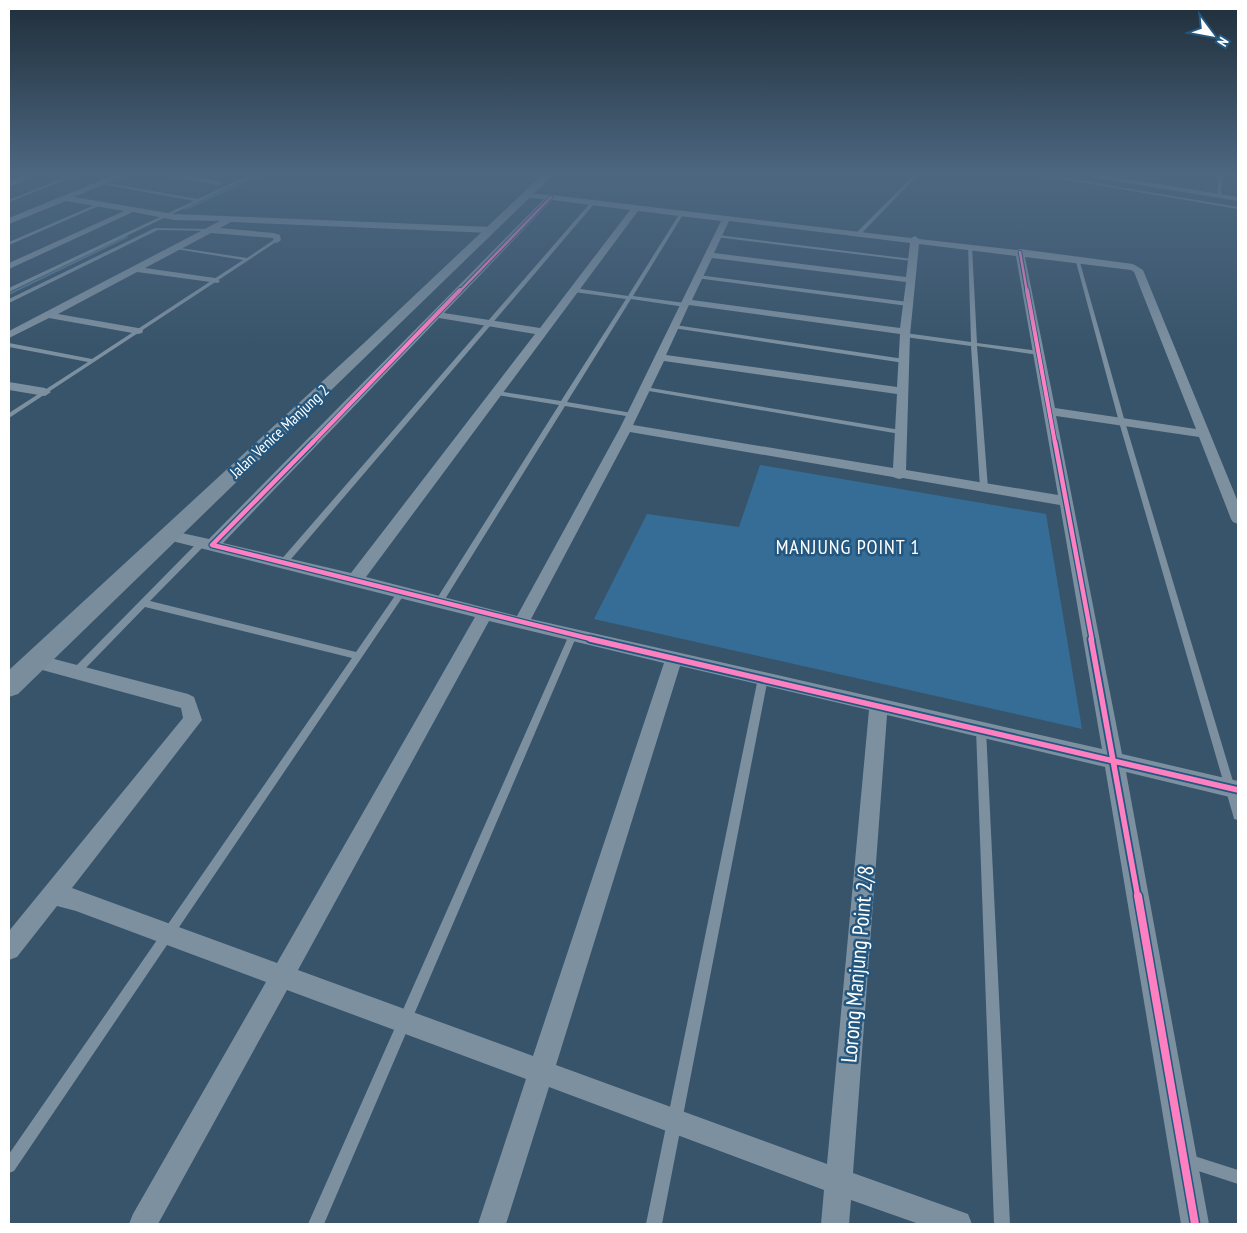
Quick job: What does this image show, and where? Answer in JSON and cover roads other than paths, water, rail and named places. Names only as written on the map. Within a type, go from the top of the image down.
[{"type":"street","points":[[9,266],[83,233]]},
{"type":"street","points":[[9,335],[206,233]]},
{"type":"street","points":[[238,233],[274,236],[277,238],[276,240]]},
{"type":"street","name":"Jalan Venice Manjung 2","points":[[9,686],[488,233]]},
{"type":"street","points":[[207,544],[516,233]]},
{"type":"street","points":[[355,580],[617,233]]},
{"type":"street","points":[[521,623],[626,428],[720,233]]},
{"type":"street","points":[[854,233],[1124,264],[1138,270],[1238,519]]},
{"type":"street","points":[[899,475],[904,361],[915,239]]},
{"type":"street","points":[[1020,252],[1114,761],[1195,1224]]},
{"type":"street","points":[[709,255],[910,280]]},
{"type":"street","points":[[136,269],[215,281]]},
{"type":"street","points":[[686,304],[906,334]]},
{"type":"street","points":[[48,315],[138,331]]},
{"type":"street","points":[[436,315],[543,332]]},
{"type":"street","points":[[660,357],[902,391]]},
{"type":"street","points":[[9,386],[44,392]]},
{"type":"street","points":[[1049,411],[1203,434]]},
{"type":"street","points":[[626,428],[899,475],[1065,501]]},
{"type":"street","points":[[168,536],[355,580],[521,623],[982,729],[1234,790]]},
{"type":"street","points":[[143,1224],[485,614]]},
{"type":"street","points":[[492,1224],[674,658]]},
{"type":"street","points":[[9,949],[193,720],[188,702],[34,661]]},
{"type":"street","name":"Lorong Manjung Point 2/8","points":[[835,1224],[879,705]]},
{"type":"street","points":[[53,894],[76,900],[168,933],[839,1182],[958,1224]]},
{"type":"lane","points":[[9,244],[35,233]]},
{"type":"lane","points":[[9,290],[129,233]]},
{"type":"lane","points":[[9,301],[150,233]]},
{"type":"lane","points":[[283,563],[567,233]]},
{"type":"lane","points":[[439,602],[670,233]]},
{"type":"lane","points":[[718,236],[912,260]]},
{"type":"lane","points":[[9,416],[276,240]]},
{"type":"lane","points":[[970,246],[974,344],[984,488]]},
{"type":"lane","points":[[176,248],[247,259]]},
{"type":"lane","points":[[1077,259],[1122,422],[1234,790],[1238,815]]},
{"type":"lane","points":[[698,277],[908,304]]},
{"type":"lane","points":[[574,290],[686,304]]},
{"type":"lane","points":[[675,327],[904,361]]},
{"type":"lane","points":[[906,334],[1039,353]]},
{"type":"lane","points":[[9,345],[93,361]]},
{"type":"lane","points":[[645,389],[900,432]]},
{"type":"lane","points":[[496,393],[632,415]]},
{"type":"lane","points":[[76,672],[144,603],[207,544]]},
{"type":"lane","points":[[9,1166],[402,592]]},
{"type":"lane","points":[[144,603],[358,656]]},
{"type":"lane","points":[[316,1224],[573,635]]},
{"type":"lane","points":[[654,1224],[763,678]]},
{"type":"lane","points":[[982,729],[1002,1224]]},
{"type":"lane","points":[[1183,1159],[1238,1177]]},
{"type":"waterway","points":[[9,294],[127,237]]},
{"type":"district","name":"MANJUNG POINT 1","points":[[848,547]]}]
